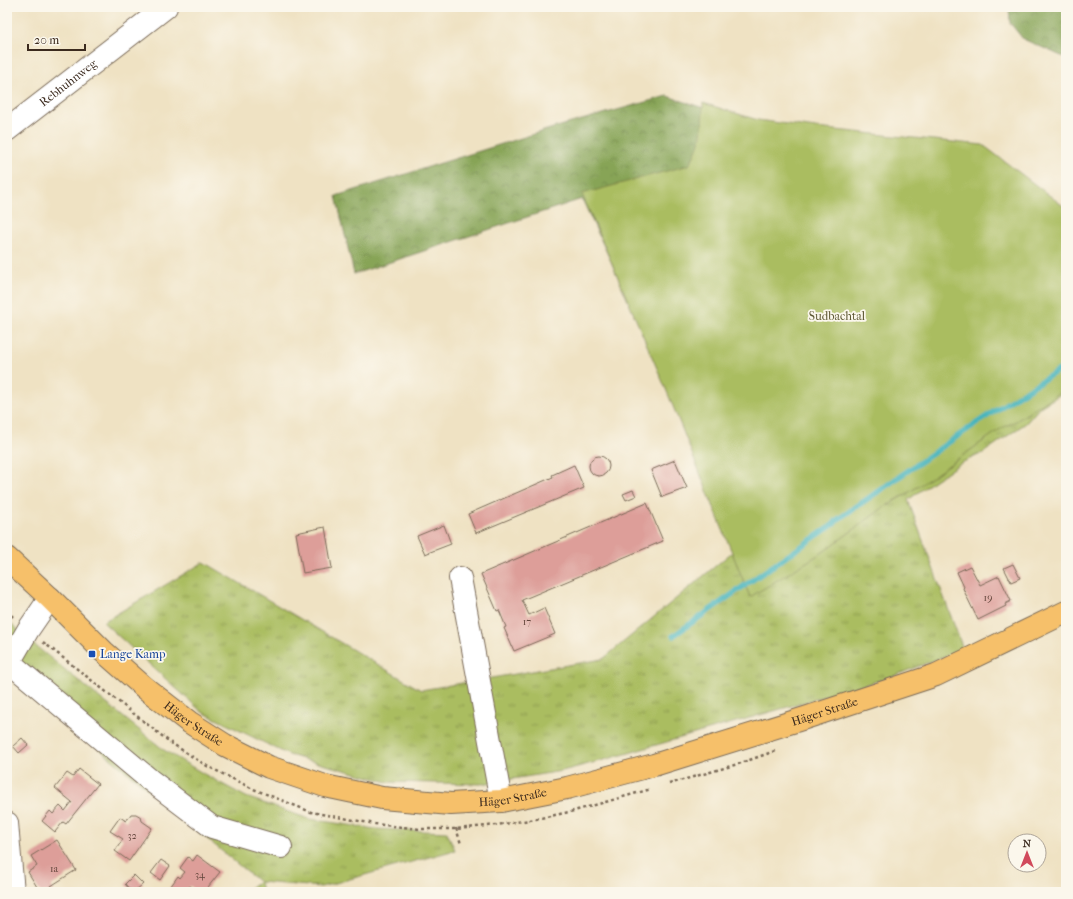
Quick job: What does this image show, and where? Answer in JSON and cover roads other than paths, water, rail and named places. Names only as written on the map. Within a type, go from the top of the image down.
[{"type":"main road","name":"Häger Straße","points":[[7,558],[104,652],[145,688],[189,722],[225,745],[269,767],[325,786],[382,798],[451,804],[500,801],[567,788],[654,765],[805,718],[936,676],[1066,612]]},
{"type":"street","name":"Rebhuhnweg","points":[[7,130],[166,7]]},
{"type":"street","points":[[460,578],[500,801]]},
{"type":"street","points":[[50,598],[28,630],[8,664],[150,780],[212,827],[281,847]]},
{"type":"street","points":[[7,823],[13,892]]},
{"type":"waterway","points":[[673,636],[950,441],[1066,366]]},
{"type":"place","name":"Lange Kamp","points":[[92,654]]},
{"type":"park label","name":"Sudbachtal","points":[[837,316]]}]
